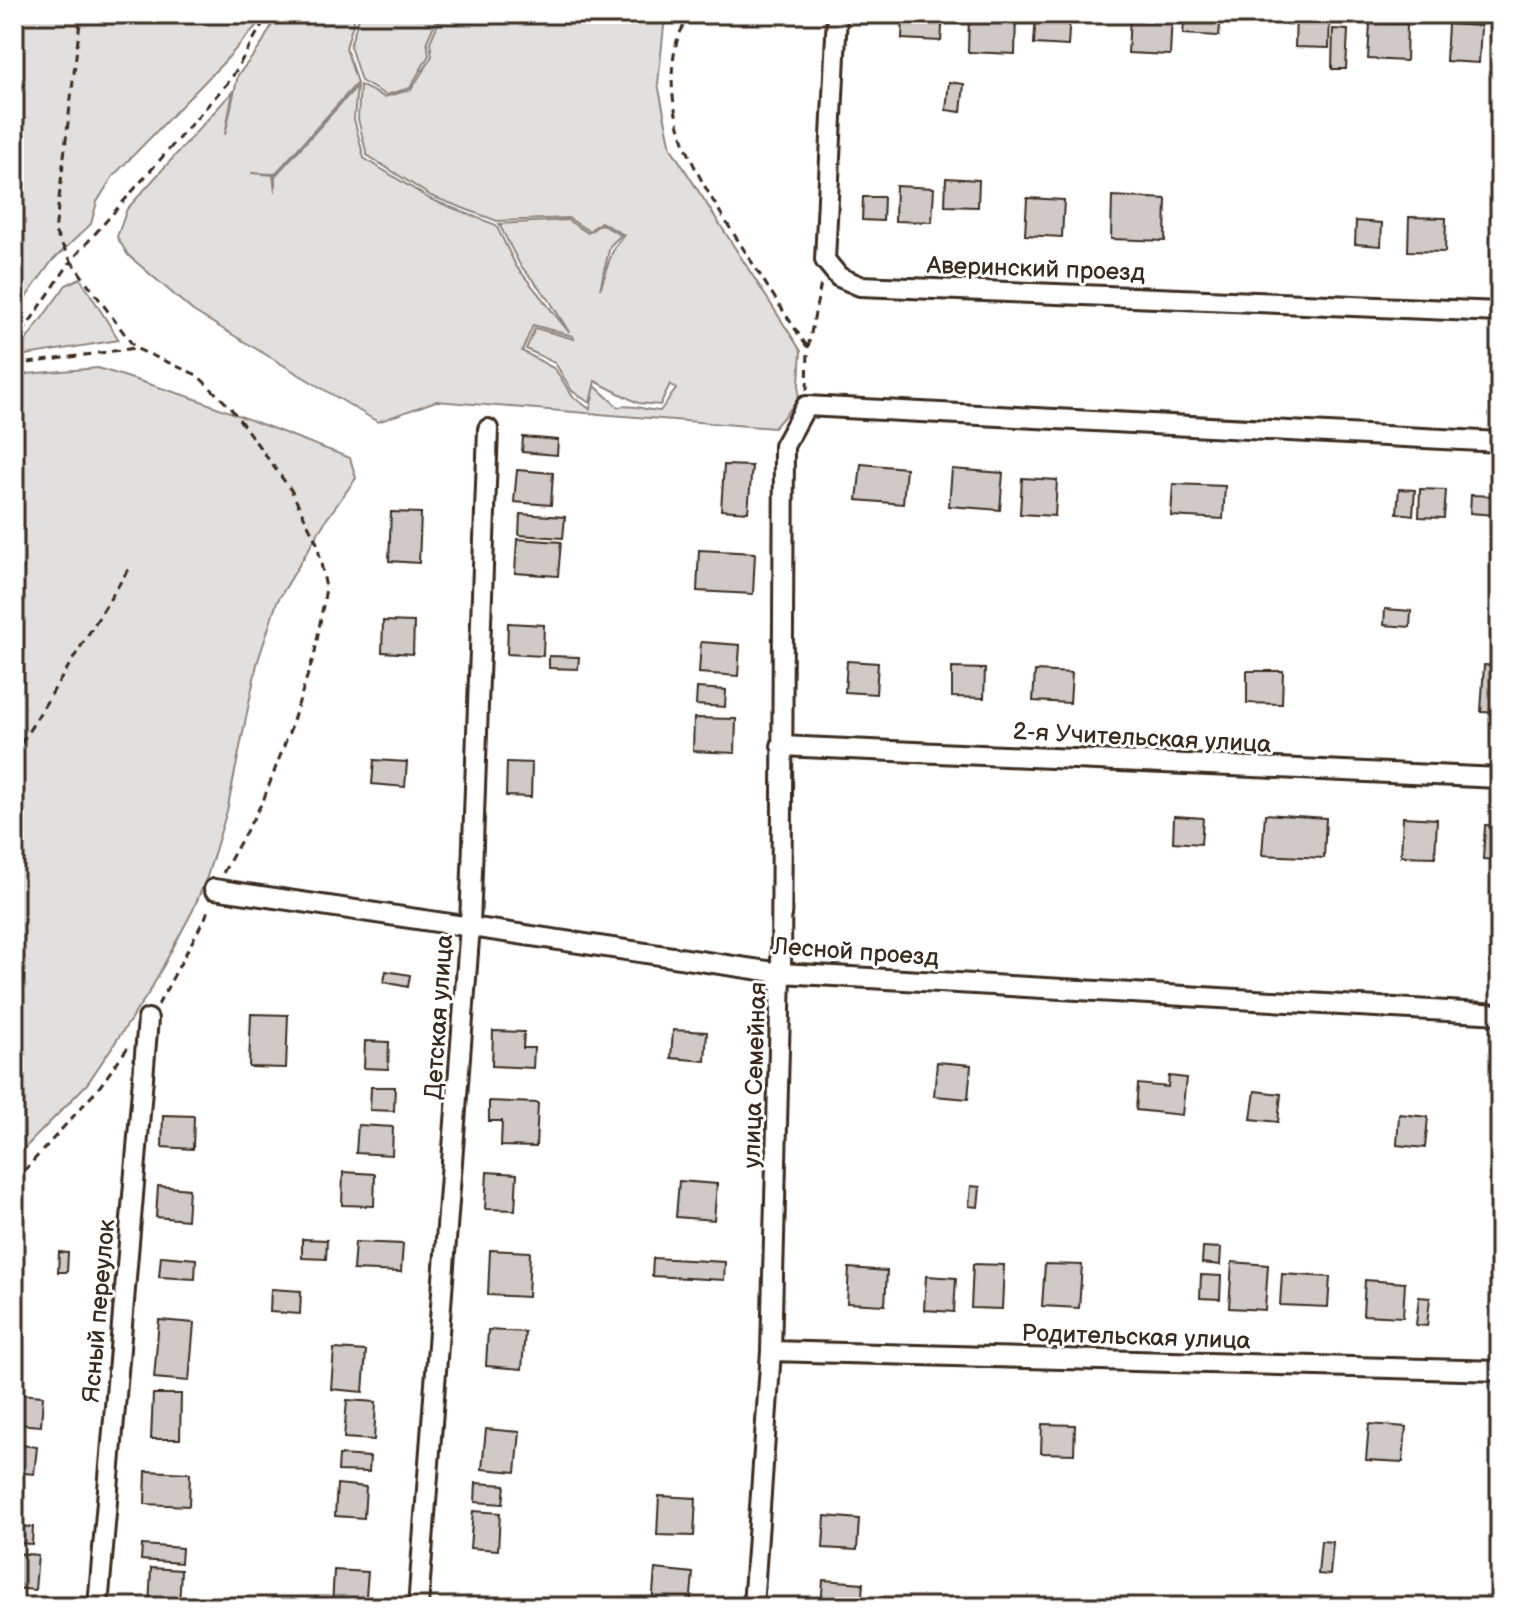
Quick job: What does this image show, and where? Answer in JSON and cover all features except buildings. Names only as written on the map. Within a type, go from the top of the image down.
[{"type":"street","points":[[825,260],[837,14]]},
{"type":"street","name":"Аверинский проезд","points":[[825,260],[839,277],[860,286],[1500,312]]},
{"type":"street","points":[[806,406],[1500,442]]},
{"type":"street","name":"улица Семейная","points":[[753,1607],[771,1351],[781,973],[784,446],[806,406]]},
{"type":"street","name":"Детская улица","points":[[418,1607],[470,926],[488,429]]},
{"type":"street","name":"2-я Учительская улица","points":[[781,746],[1500,778]]},
{"type":"street","name":"Лесной проезд","points":[[214,889],[781,973],[1500,1014]]},
{"type":"street","name":"Ясный переулок","points":[[98,1607],[148,1019]]},
{"type":"street","name":"Родительская улица","points":[[771,1351],[1500,1371]]},
{"type":"path","points":[[81,14],[55,232],[71,261],[135,348],[197,375],[230,407],[291,490],[317,543],[326,588],[315,652],[263,801],[214,889],[206,916],[148,1019]]},
{"type":"path","points":[[14,345],[71,261],[231,79],[268,14]]},
{"type":"path","points":[[691,14],[677,39],[672,78],[677,121],[687,153],[708,195],[808,348]]},
{"type":"path","points":[[806,406],[808,348],[825,260]]},
{"type":"path","points":[[14,365],[135,348]]},
{"type":"path","points":[[14,755],[131,565]]},
{"type":"path","points":[[14,1182],[98,1089],[132,1042]]},
{"type":"shaded area","points":[[14,14],[261,14],[257,25],[225,61],[113,176],[97,202],[91,224],[52,261],[14,314]]},
{"type":"shaded area","points":[[278,14],[311,14],[314,23],[327,18],[315,22],[312,14],[348,14],[354,20],[346,48],[357,83],[275,174],[251,173],[273,175],[275,192],[275,176],[357,86],[354,119],[364,158],[430,199],[496,225],[516,266],[569,332],[548,298],[520,265],[499,224],[567,220],[588,233],[601,224],[621,235],[610,246],[600,289],[612,254],[624,235],[601,222],[589,231],[568,218],[497,221],[431,196],[367,155],[358,119],[360,85],[384,97],[411,90],[432,56],[430,42],[442,14],[670,14],[664,26],[658,84],[671,148],[801,351],[798,400],[774,428],[436,401],[378,422],[193,311],[128,255],[117,237],[127,209],[233,91],[225,135],[238,75],[260,47]],"holes":[[[533,325],[573,336],[574,339],[535,328],[526,349],[555,363],[572,391],[590,403],[595,381],[638,403],[660,405],[670,384],[676,389],[660,411],[618,407],[595,386],[590,409],[573,397],[555,369],[522,351]]]},
{"type":"shaded area","points":[[360,14],[439,14],[427,41],[429,55],[410,88],[386,95],[361,81],[350,46]]},
{"type":"shaded area","points":[[80,278],[119,340],[14,357],[66,285]]},
{"type":"shaded area","points":[[98,368],[193,398],[350,458],[356,478],[326,520],[277,602],[257,664],[227,811],[207,877],[193,910],[150,991],[87,1084],[14,1159],[14,377]]}]
